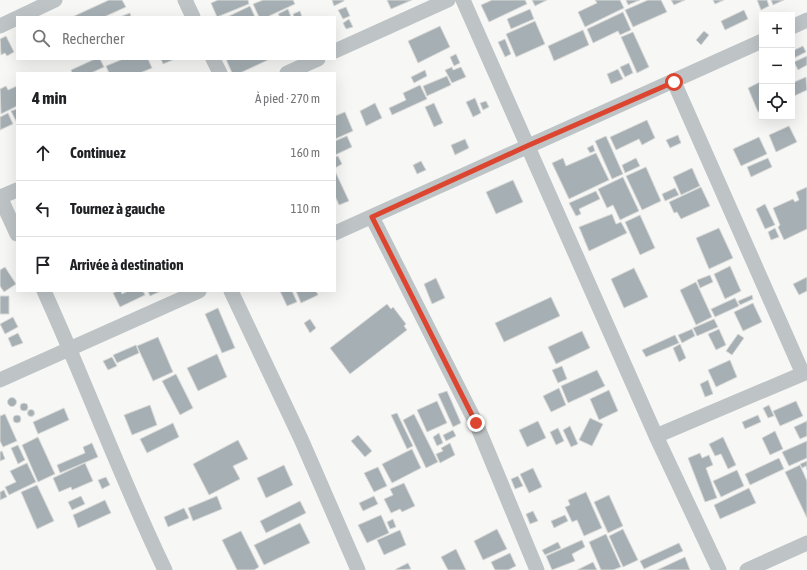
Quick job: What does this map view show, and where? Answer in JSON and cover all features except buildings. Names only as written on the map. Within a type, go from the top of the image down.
[{"type":"street","points":[[20,16],[55,0]]},
{"type":"street","points":[[185,0],[193,16]]},
{"type":"street","points":[[336,51],[448,0]]},
{"type":"street","points":[[463,0],[656,436],[719,570]]},
{"type":"street","points":[[0,26],[16,18]]},
{"type":"street","points":[[795,26],[807,20]]},
{"type":"street","points":[[336,233],[527,146],[674,82],[759,42]]},
{"type":"street","points":[[214,60],[220,72]]},
{"type":"street","points":[[289,72],[316,60]]},
{"type":"street","points":[[656,436],[805,373],[674,82]]},
{"type":"street","points":[[16,190],[0,197],[16,232]]},
{"type":"street","points":[[372,217],[476,423],[537,570]]},
{"type":"street","points":[[44,292],[70,349],[147,534],[165,570]]},
{"type":"street","points":[[0,380],[197,292]]},
{"type":"street","points":[[232,292],[301,439],[358,570]]},
{"type":"street","points":[[747,570],[807,543]]},
{"type":"route","points":[[476,423],[372,217],[527,146],[674,82]]}]
